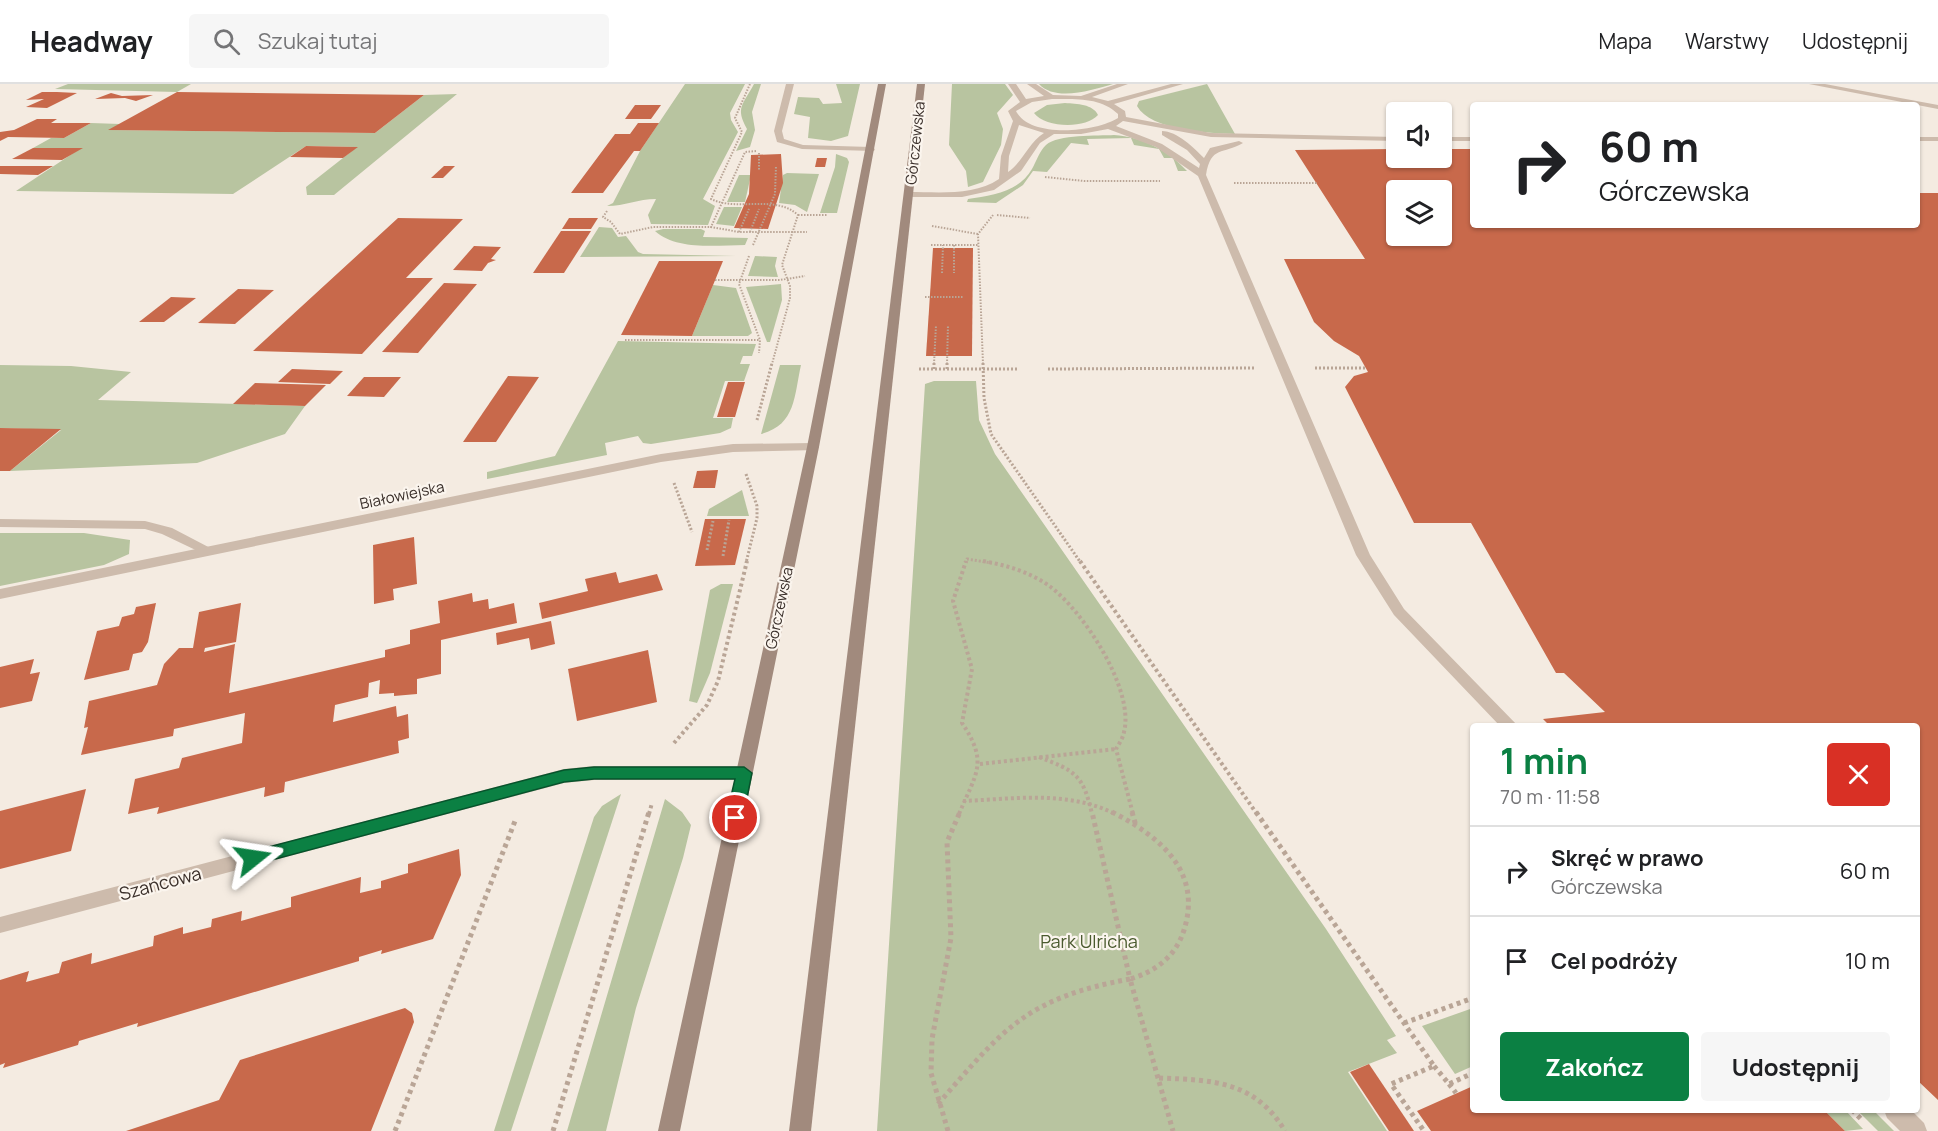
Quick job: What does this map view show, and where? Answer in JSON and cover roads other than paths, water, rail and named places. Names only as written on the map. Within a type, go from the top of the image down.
[{"type":"main road","name":"Górczewska","points":[[669,1131],[813,447],[872,149],[882,84]]},
{"type":"main road","name":"Górczewska","points":[[800,1131],[921,84]]},
{"type":"street","points":[[790,84],[778,131],[780,140],[802,147],[872,149]]},
{"type":"street","points":[[1012,84],[1024,102]]},
{"type":"street","points":[[1031,84],[1051,97]]},
{"type":"street","points":[[1082,98],[1124,84]]},
{"type":"street","points":[[1108,103],[1179,84]]},
{"type":"street","points":[[1812,84],[1911,102]]},
{"type":"street","points":[[1003,179],[1005,156],[1017,121],[1012,111],[1024,102],[1051,97],[1082,98],[1108,103],[1118,108],[1122,113],[1122,119]]},
{"type":"street","points":[[1928,105],[1938,98]]},
{"type":"street","points":[[1920,104],[1938,107]]},
{"type":"street","points":[[1017,121],[1053,131],[1084,132],[1110,127],[1122,119],[1211,135],[1386,139]]},
{"type":"street","points":[[1148,125],[1180,140],[1204,164]]},
{"type":"street","points":[[1110,127],[1159,144],[1184,159],[1204,179]]},
{"type":"street","points":[[909,195],[973,193],[991,188],[1018,169],[1036,141],[1053,131]]},
{"type":"street","points":[[1305,138],[1222,146],[1213,150],[1204,164],[1204,179],[1363,555],[1399,612],[1507,723]]},
{"type":"street","points":[[1452,139],[1470,139]]},
{"type":"street","points":[[1920,139],[1938,139]]},
{"type":"street","name":"Białowiejska","points":[[0,594],[661,458],[733,448],[813,447]]},
{"type":"street","points":[[0,523],[145,525],[167,531],[209,551]]},
{"type":"street","name":"Szańcowa","points":[[0,925],[564,776],[594,773],[744,773]]},
{"type":"street","points":[[1898,1113],[1916,1131]]},
{"type":"park label","name":"Park Ulricha","points":[[1089,941]]}]
